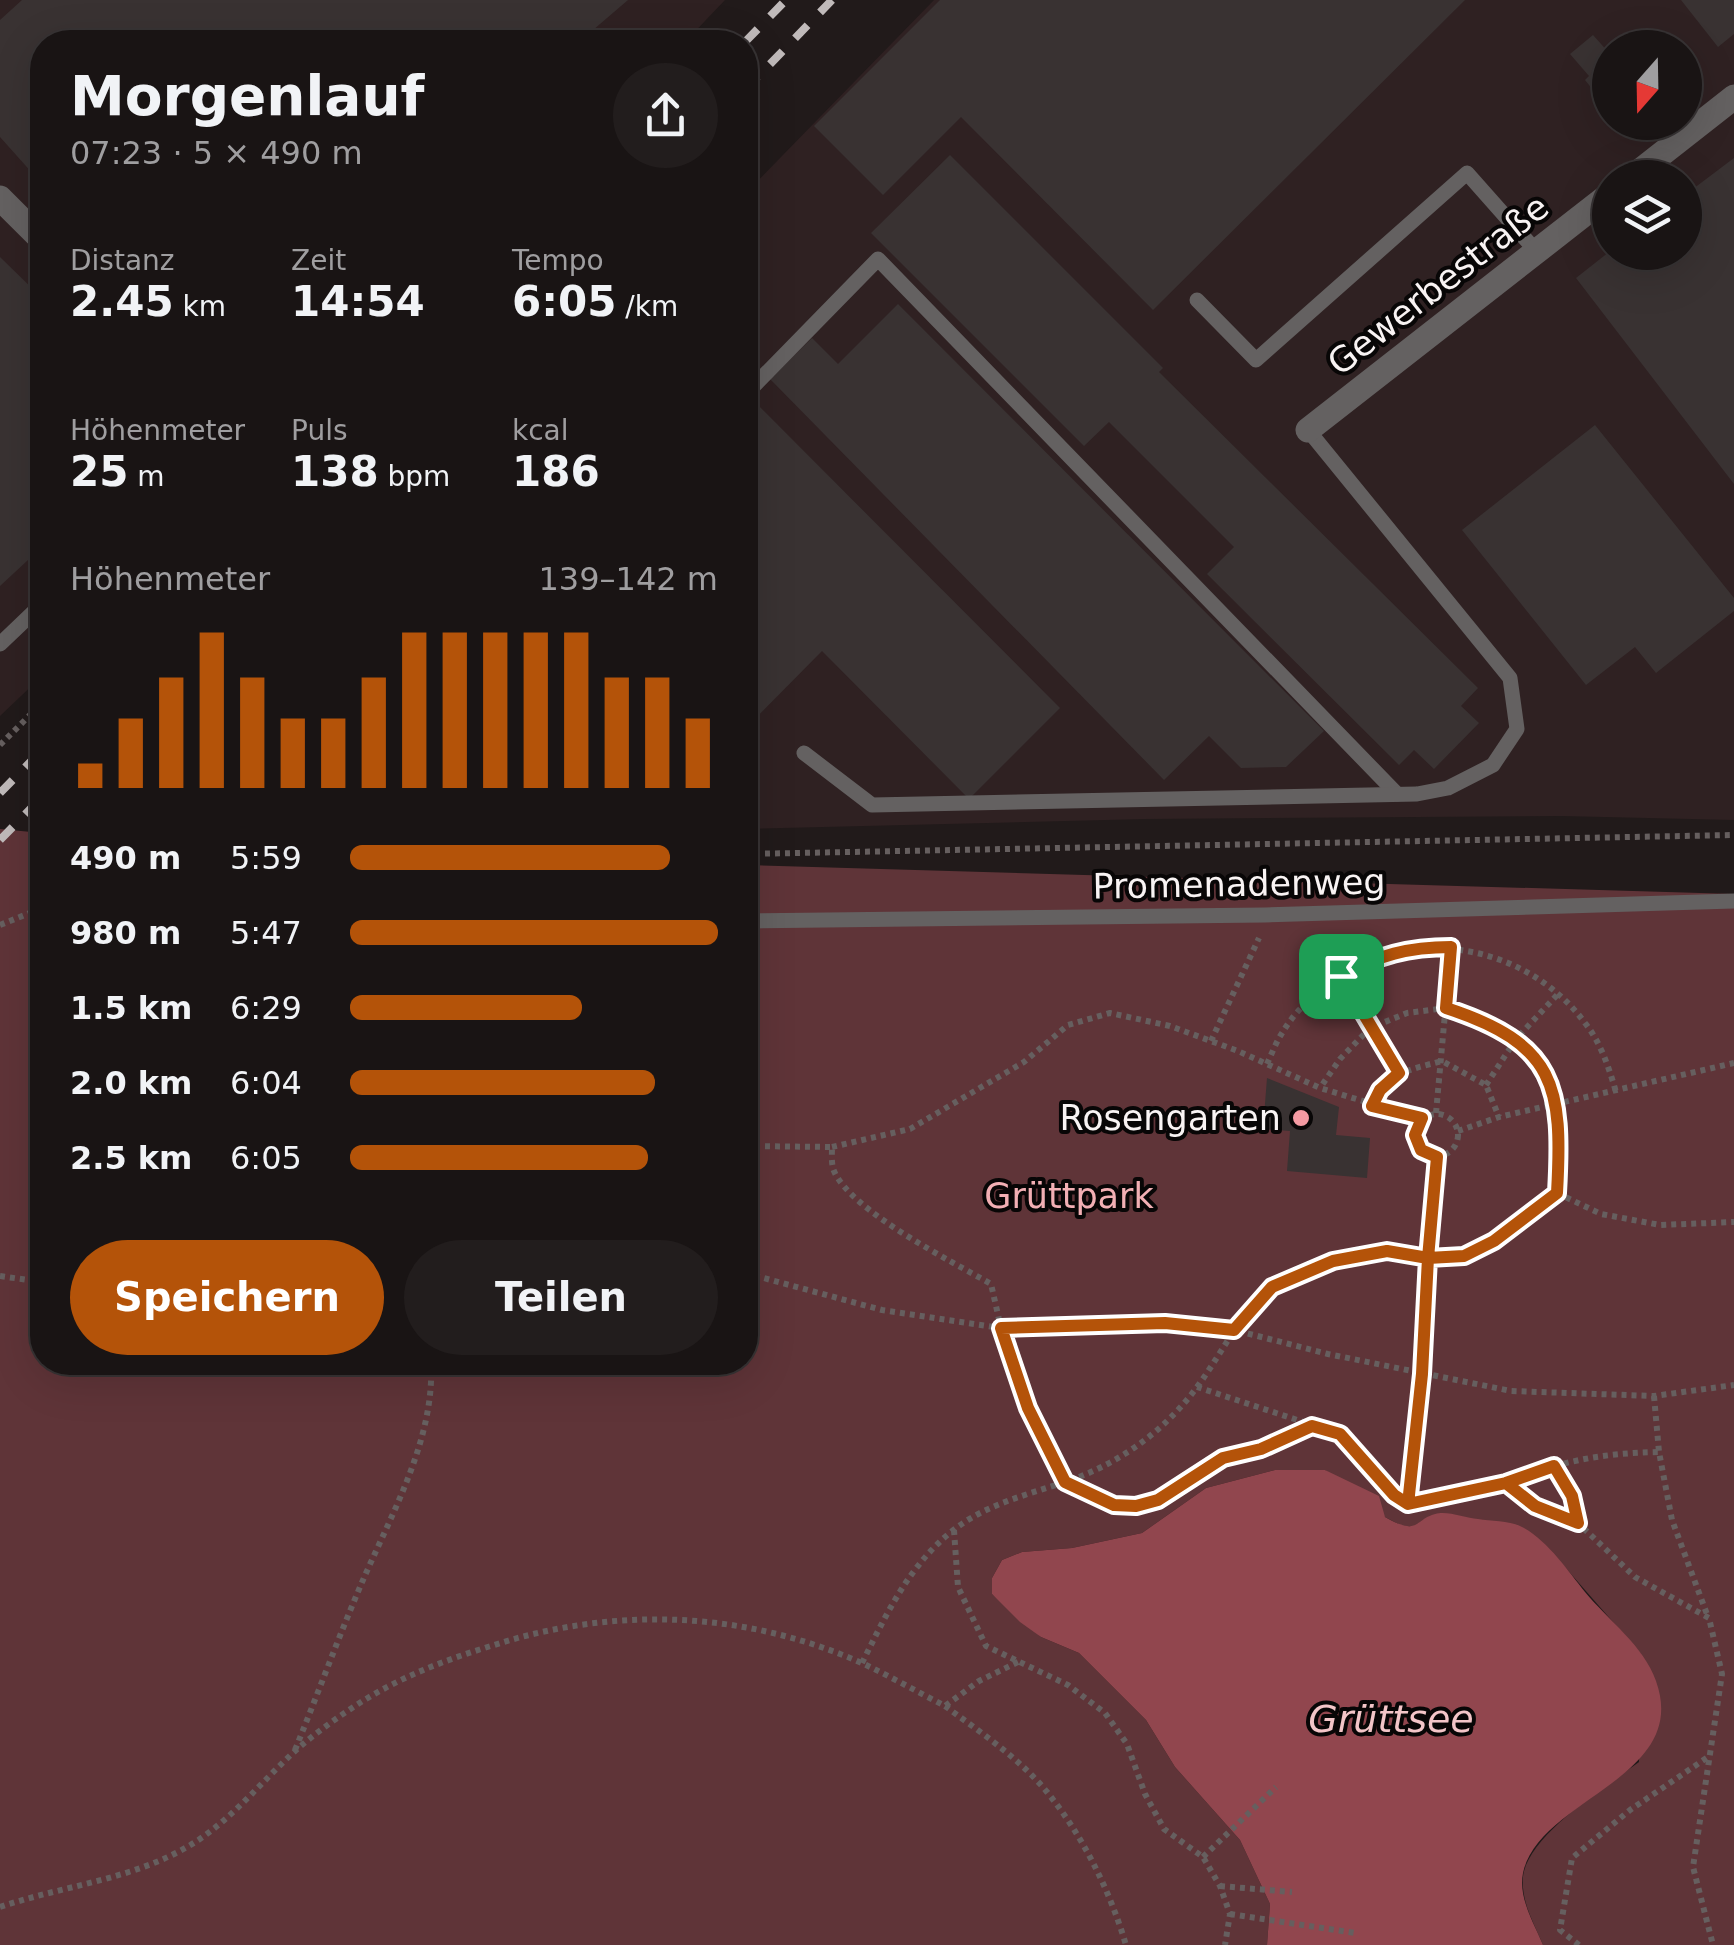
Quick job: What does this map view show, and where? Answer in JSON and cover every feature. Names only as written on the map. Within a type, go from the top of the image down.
[{"type":"street","points":[[1655,160],[1734,97]]},
{"type":"street","points":[[0,198],[30,228]]},
{"type":"street","name":"Gewerbestraße","points":[[1308,430],[1592,208]]},
{"type":"lane","points":[[1197,300],[1256,360],[1466,173],[1536,252]]},
{"type":"lane","points":[[758,382],[878,259],[1397,794]]},
{"type":"lane","points":[[804,753],[872,804],[1397,794],[1448,788],[1493,765],[1518,729],[1510,678],[1308,430]]},
{"type":"lane","points":[[0,644],[30,615]]},
{"type":"lane","name":"Promenadenweg","points":[[758,921],[1264,915],[1734,901]]},
{"type":"path","points":[[0,746],[30,716]]},
{"type":"path","points":[[758,854],[1734,835]]},
{"type":"path","points":[[0,924],[30,913]]},
{"type":"path","points":[[1211,1041],[1257,945],[1264,915]]},
{"type":"path","points":[[1267,1064],[1285,1027],[1310,999],[1341,976],[1373,958],[1414,947],[1451,947],[1537,977],[1558,994],[1586,1023],[1606,1058],[1616,1092]]},
{"type":"path","points":[[1436,1113],[1451,947]]},
{"type":"path","points":[[1341,976],[1399,1073]]},
{"type":"path","points":[[1486,1085],[1516,1039],[1558,994]]},
{"type":"path","points":[[1320,1088],[1340,1059],[1370,1028],[1407,1013],[1446,1008],[1480,1019],[1516,1039],[1546,1074],[1558,1103],[1557,1193]]},
{"type":"path","points":[[758,1146],[832,1148],[910,1129],[1024,1062],[1068,1024],[1110,1013],[1170,1026],[1372,1106],[1422,1118],[1436,1113],[1451,1118],[1458,1131],[1456,1145],[1448,1154],[1437,1157],[1421,1150],[1415,1135],[1422,1118]]},
{"type":"path","points":[[1372,1106],[1380,1090],[1399,1073],[1442,1061],[1486,1085],[1499,1116]]},
{"type":"path","points":[[1458,1131],[1499,1116],[1734,1063]]},
{"type":"path","points":[[832,1148],[833,1169],[852,1196],[990,1284],[1028,1408],[1065,1482],[1114,1505],[1136,1506],[1158,1500],[1223,1458],[1261,1449],[1312,1426]]},
{"type":"path","points":[[1408,1504],[1422,1374],[1437,1157]]},
{"type":"path","points":[[1557,1193],[1601,1214],[1660,1225],[1734,1222]]},
{"type":"path","points":[[862,1664],[919,1561],[954,1530],[1006,1499],[1112,1463],[1153,1434],[1184,1405],[1234,1330],[1272,1287],[1333,1261],[1387,1251],[1428,1258],[1464,1256],[1494,1241],[1557,1193]]},
{"type":"path","points":[[0,1276],[30,1280]]},
{"type":"path","points":[[758,1277],[882,1310],[1001,1328],[1165,1323],[1234,1330],[1510,1391],[1654,1396],[1734,1385]]},
{"type":"path","points":[[294,1752],[361,1586],[412,1474],[432,1375]]},
{"type":"path","points":[[1197,1387],[1340,1434],[1394,1495],[1408,1504],[1506,1483],[1610,1452],[1659,1452]]},
{"type":"path","points":[[1654,1396],[1659,1452],[1672,1520],[1709,1618],[1722,1674],[1693,1867],[1714,1945]]},
{"type":"path","points":[[1554,1466],[1572,1496],[1578,1523]]},
{"type":"path","points":[[1506,1483],[1535,1506],[1578,1523],[1635,1577],[1709,1618]]},
{"type":"path","points":[[954,1530],[958,1586],[986,1646],[1068,1685],[1105,1712],[1126,1744],[1145,1794],[1164,1829],[1203,1857],[1220,1886],[1230,1914],[1225,1945]]},
{"type":"path","points":[[0,1907],[115,1878],[190,1846],[230,1814],[294,1752],[356,1705],[427,1666],[517,1638],[598,1620],[660,1618],[721,1622],[798,1640],[862,1664],[945,1706],[1016,1760],[1047,1791],[1088,1853],[1126,1945]]},
{"type":"path","points":[[945,1706],[978,1681],[1018,1662]]},
{"type":"path","points":[[1578,1945],[1560,1930],[1572,1858],[1630,1810],[1710,1756]]},
{"type":"path","points":[[1203,1857],[1276,1787]]},
{"type":"path","points":[[1220,1886],[1292,1892]]},
{"type":"path","points":[[1230,1914],[1354,1934]]},
{"type":"shaded area","points":[[0,0],[725,0],[696,30],[30,30],[30,687],[0,716]]},
{"type":"shaded area","points":[[934,0],[1734,0],[1734,820],[1561,816],[1146,819],[758,829],[758,181]]},
{"type":"green space","name":"Grüttpark","points":[[0,829],[30,832],[30,1375],[758,1375],[758,865],[1734,894],[1734,1945],[1543,1945],[1524,1895],[1523,1877],[1528,1861],[1538,1845],[1570,1813],[1639,1762],[1641,1654],[1557,1558],[1440,1513],[1418,1526],[1402,1526],[1325,1470],[1275,1470],[1206,1488],[1142,1533],[1072,1548],[1022,1552],[1002,1560],[992,1578],[992,1594],[1041,1637],[1079,1653],[1146,1720],[1175,1767],[1240,1840],[1270,1904],[1267,1945],[0,1945]]},
{"type":"water","name":"Grüttsee","points":[[1275,1470],[1325,1470],[1379,1496],[1385,1517],[1405,1526],[1444,1513],[1522,1527],[1557,1557],[1650,1668],[1661,1714],[1652,1742],[1634,1765],[1555,1825],[1535,1847],[1523,1873],[1525,1901],[1543,1945],[1267,1945],[1270,1904],[1240,1840],[1175,1767],[1146,1720],[1079,1653],[1041,1637],[992,1594],[992,1578],[1002,1560],[1022,1552],[1072,1548],[1142,1533],[1206,1488]]},
{"type":"building","points":[[22,0],[628,0],[593,30],[30,30],[30,171],[0,137],[0,20]]},
{"type":"building","points":[[940,0],[1465,0],[1153,310],[961,117],[883,195],[814,126]]},
{"type":"building","points":[[1681,0],[1734,0],[1734,34],[1718,47]]},
{"type":"building","points":[[1592,36],[1592,89],[1585,80],[1589,76],[1570,54]]},
{"type":"building","points":[[950,155],[1163,368],[1159,372],[1478,688],[1461,706],[1479,723],[1434,769],[1414,750],[1399,765],[1207,574],[1234,547],[1109,422],[1084,446],[871,233]]},
{"type":"building","points":[[1734,158],[1734,484],[1576,278],[1592,265],[1592,270],[1702,270],[1702,182]]},
{"type":"building","points":[[0,257],[30,286],[30,558],[0,586]]},
{"type":"building","points":[[898,304],[1324,731],[1286,767],[1241,768],[1209,736],[1164,780],[770,379],[812,338],[838,364]]},
{"type":"building","points":[[758,405],[1060,708],[969,799],[822,651],[758,716]]},
{"type":"building","points":[[1595,425],[1734,598],[1734,611],[1656,673],[1635,647],[1586,685],[1462,530]]},
{"type":"building","name":"Rosengarten","points":[[1267,1078],[1339,1107],[1336,1135],[1370,1138],[1367,1178],[1287,1171],[1290,1131],[1263,1129]]},
{"type":"railway","points":[[757,30],[786,0]]},
{"type":"railway","points":[[758,77],[832,0]]},
{"type":"railway","points":[[0,793],[30,762]]},
{"type":"railway","points":[[0,840],[30,809]]},
{"type":"place","name":"Rosengarten","points":[[1301,1118]]},
{"type":"route","points":[[1341,976],[1373,958],[1414,947],[1451,947],[1446,1008],[1480,1019],[1516,1039],[1546,1074],[1558,1103],[1557,1193],[1494,1241],[1464,1256],[1428,1258],[1422,1374],[1408,1504],[1506,1483],[1554,1466],[1572,1496],[1578,1523],[1535,1506],[1506,1483],[1408,1504],[1394,1495],[1340,1434],[1312,1426],[1261,1449],[1223,1458],[1158,1500],[1136,1506],[1114,1505],[1065,1482],[1028,1408],[1001,1328],[1165,1323],[1234,1330],[1272,1287],[1333,1261],[1387,1251],[1428,1258],[1437,1157],[1421,1150],[1415,1135],[1422,1118],[1372,1106],[1380,1090],[1399,1073],[1341,976]]}]
